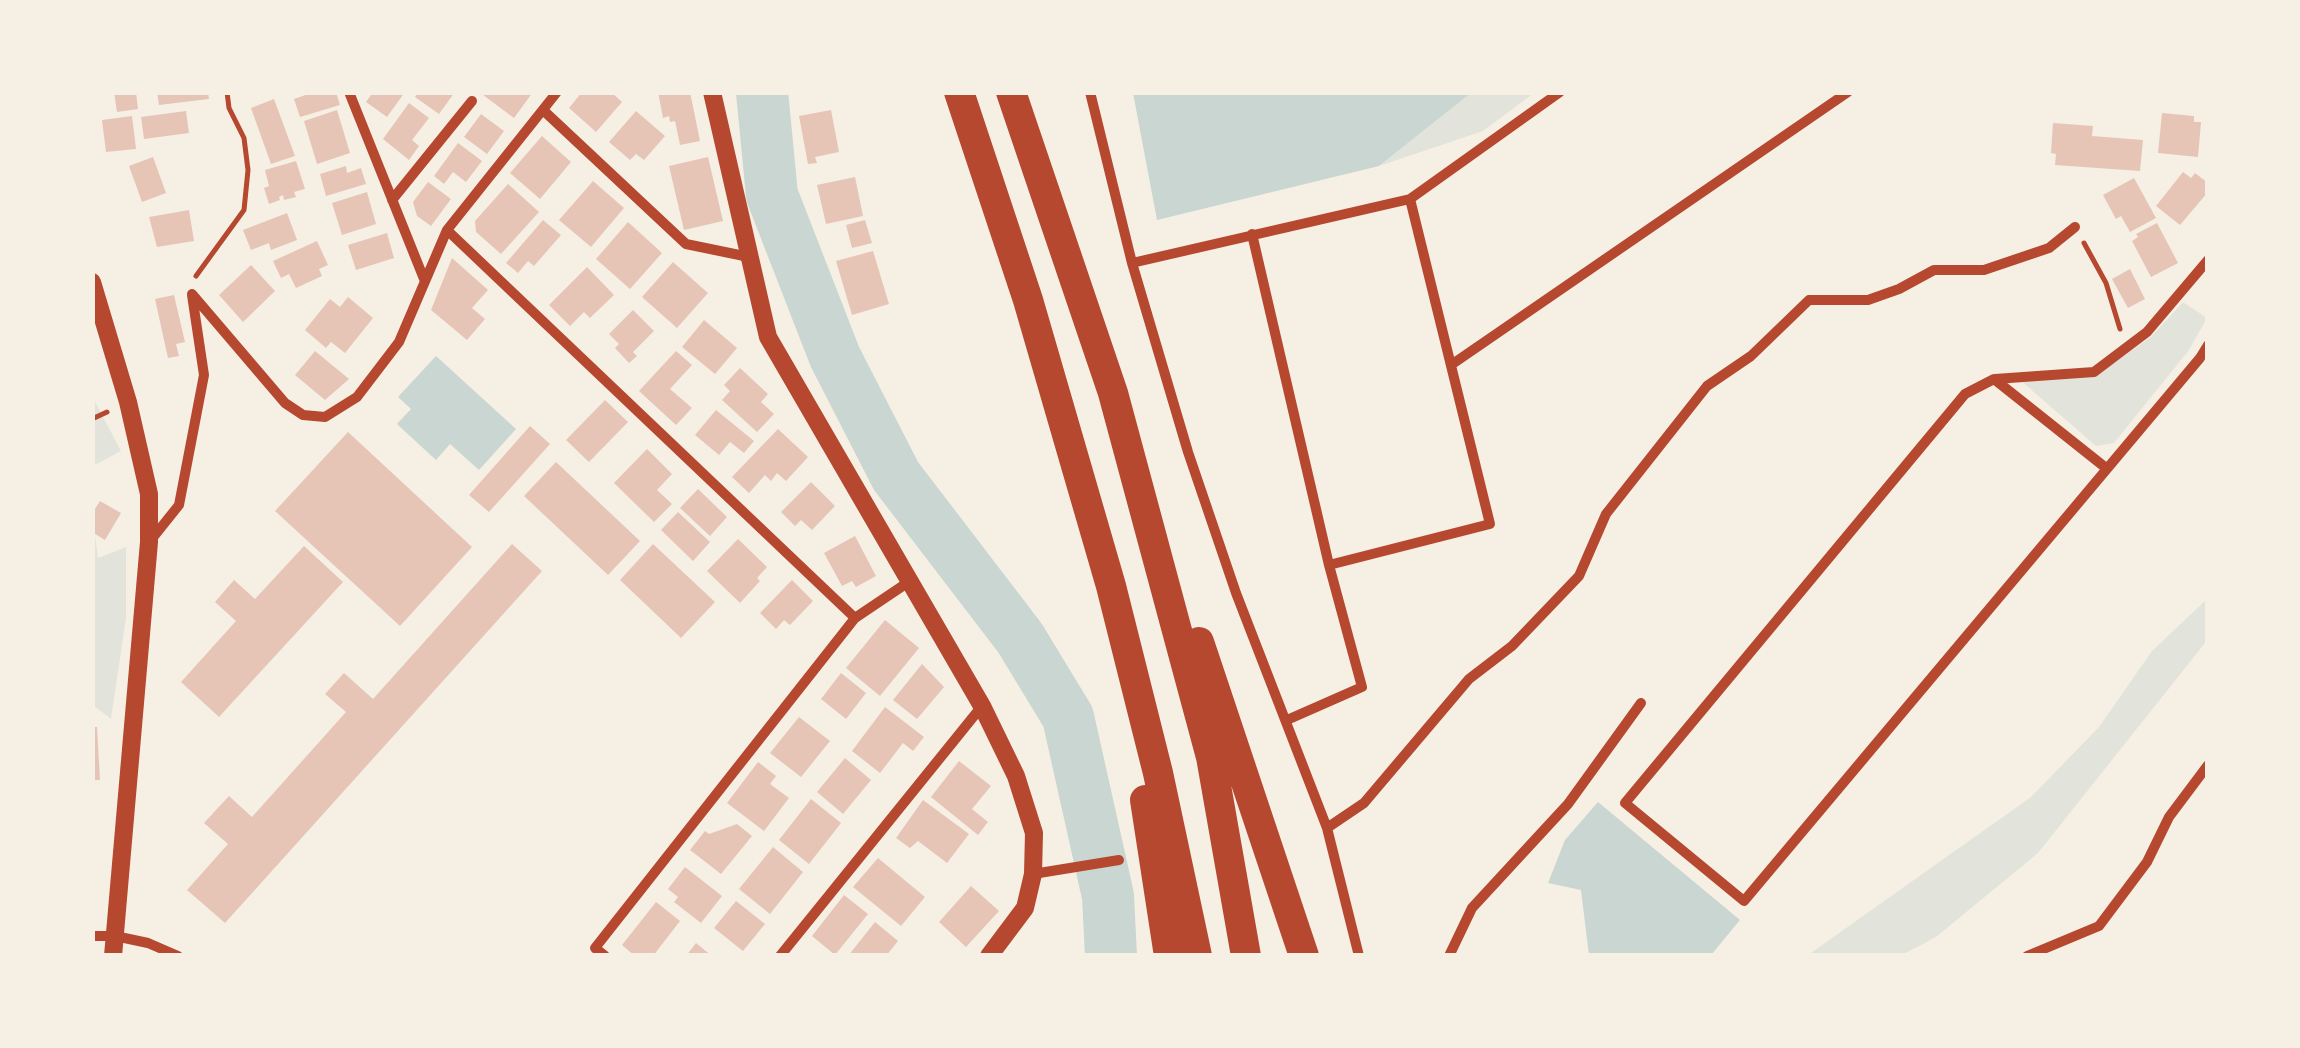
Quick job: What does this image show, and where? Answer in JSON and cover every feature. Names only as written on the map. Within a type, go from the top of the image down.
[{"type":"highway","points":[[959,92],[1028,300],[1111,586],[1158,773],[1197,956]]},
{"type":"highway","points":[[1011,92],[1304,956]]},
{"type":"highway","points":[[1113,394],[1211,758],[1246,956]]},
{"type":"highway","points":[[1111,586],[1170,956]]},
{"type":"street","points":[[348,92],[424,279]]},
{"type":"street","points":[[192,294],[285,403],[303,415],[325,417],[357,397],[399,342],[447,230],[556,92]]},
{"type":"street","points":[[712,92],[768,337],[982,706],[1016,776],[1034,833],[1033,874],[1025,908],[990,956]]},
{"type":"street","points":[[1090,92],[1132,263],[1188,452],[1236,594],[1328,828],[1359,956]]},
{"type":"street","points":[[1132,263],[1410,199],[1560,92]]},
{"type":"street","points":[[1451,365],[1848,92]]},
{"type":"street","points":[[392,200],[472,101]]},
{"type":"street","points":[[543,110],[686,244],[749,258]]},
{"type":"street","points":[[1329,565],[1490,524],[1410,199]]},
{"type":"street","points":[[1328,828],[1364,803],[1469,678],[1512,646],[1578,576],[1606,514],[1707,386],[1751,356],[1809,300],[1868,300],[1934,270],[1984,270],[2049,248],[2076,227]]},
{"type":"street","points":[[447,230],[856,618]]},
{"type":"street","points":[[1252,234],[1329,565],[1362,687],[1287,720]]},
{"type":"street","points":[[2208,260],[2146,332],[2094,372],[1994,379],[1965,394],[1625,802],[1744,901],[2208,344]]},
{"type":"street","points":[[92,282],[148,494],[149,542],[113,956]]},
{"type":"street","points":[[149,542],[180,505],[204,374],[192,294]]},
{"type":"street","points":[[1994,379],[2106,468]]},
{"type":"street","points":[[605,956],[595,948],[856,618],[910,581]]},
{"type":"street","points":[[1450,956],[1472,908],[1568,804],[1640,703]]},
{"type":"street","points":[[780,956],[982,706]]},
{"type":"street","points":[[2028,956],[2100,926],[2147,862],[2169,817],[2205,770]]},
{"type":"street","points":[[1033,874],[1116,860]]},
{"type":"street","points":[[92,936],[148,943],[178,956]]},
{"type":"path","points":[[192,294],[197,270],[244,210],[248,170],[244,138],[229,108],[226,92]]},
{"type":"path","points":[[2076,227],[2106,283],[2126,347]]},
{"type":"shaded area","points":[[1133,92],[1471,93],[1379,166],[1157,220]]},
{"type":"shaded area","points":[[1471,93],[1534,93],[1483,131],[1379,166]]},
{"type":"shaded area","points":[[2183,302],[2207,318],[2189,350],[2114,443],[2096,446],[2020,380],[2097,375],[2151,337]]},
{"type":"shaded area","points":[[436,356],[516,429],[479,470],[450,444],[436,460],[397,424],[411,409],[398,397]]},
{"type":"shaded area","points":[[92,396],[121,451],[93,466],[92,466]]},
{"type":"shaded area","points":[[92,512],[98,558],[126,547],[126,618],[111,719],[93,705]]},
{"type":"shaded area","points":[[2207,599],[2205,643],[2038,853],[1936,937],[1902,955],[1808,955],[2031,797],[2099,727],[2152,651]]},
{"type":"shaded area","points":[[1598,802],[1740,920],[1711,955],[1589,955],[1581,890],[1548,883],[1565,840]]},
{"type":"building","points":[[114,92],[136,92],[138,109],[117,112]]},
{"type":"building","points":[[157,92],[208,92],[209,99],[159,105]]},
{"type":"building","points":[[314,92],[336,92],[340,105],[300,117],[294,99]]},
{"type":"building","points":[[373,92],[405,92],[387,117],[366,102]]},
{"type":"building","points":[[418,92],[455,92],[439,114],[415,97]]},
{"type":"building","points":[[533,92],[514,118],[483,95]]},
{"type":"building","points":[[582,92],[611,92],[622,102],[596,132],[569,108]]},
{"type":"building","points":[[658,92],[690,92],[700,141],[680,145],[675,121],[670,122],[669,116],[663,118]]},
{"type":"building","points":[[274,99],[295,156],[271,164],[251,108]]},
{"type":"building","points":[[409,103],[429,118],[412,140],[419,146],[409,160],[383,139]]},
{"type":"building","points":[[337,110],[350,153],[317,164],[304,121]]},
{"type":"building","points":[[831,110],[839,152],[815,157],[817,163],[808,164],[799,116]]},
{"type":"building","points":[[186,111],[189,133],[144,139],[141,117]]},
{"type":"building","points":[[636,111],[665,136],[644,160],[636,154],[630,160],[609,142]]},
{"type":"building","points":[[2162,113],[2194,116],[2194,122],[2201,122],[2198,157],[2158,153]]},
{"type":"building","points":[[481,114],[504,131],[487,154],[464,137]]},
{"type":"building","points":[[132,116],[136,149],[106,152],[102,120]]},
{"type":"building","points":[[2053,123],[2093,126],[2092,136],[2143,140],[2140,171],[2055,165],[2056,154],[2051,153]]},
{"type":"building","points":[[542,136],[571,162],[540,199],[510,173]]},
{"type":"building","points":[[458,143],[482,161],[466,182],[453,172],[444,184],[434,176]]},
{"type":"building","points":[[153,157],[166,193],[142,202],[129,166]]},
{"type":"building","points":[[708,157],[723,221],[684,230],[669,166]]},
{"type":"building","points":[[296,161],[305,189],[294,192],[296,197],[284,200],[283,195],[269,204],[264,188],[269,186],[265,170]]},
{"type":"building","points":[[346,166],[347,173],[361,168],[366,184],[326,196],[320,174]]},
{"type":"building","points":[[2183,172],[2191,178],[2195,173],[2208,183],[2208,192],[2180,225],[2156,206]]},
{"type":"building","points":[[855,177],[863,216],[826,224],[817,185]]},
{"type":"building","points":[[2134,178],[2156,218],[2130,232],[2121,216],[2116,219],[2103,195]]},
{"type":"building","points":[[593,181],[624,208],[591,247],[559,220]]},
{"type":"building","points":[[428,182],[451,199],[431,226],[417,216],[413,202]]},
{"type":"building","points":[[508,184],[539,212],[501,254],[476,232],[475,221]]},
{"type":"building","points":[[367,192],[376,224],[342,235],[332,203]]},
{"type":"building","points":[[189,210],[194,241],[157,247],[149,217]]},
{"type":"building","points":[[287,213],[297,240],[271,250],[269,243],[251,250],[243,230]]},
{"type":"building","points":[[543,220],[561,235],[534,266],[528,261],[518,273],[506,263]]},
{"type":"building","points":[[865,220],[872,243],[852,248],[846,225]]},
{"type":"building","points":[[628,222],[662,253],[630,289],[596,259]]},
{"type":"building","points":[[2157,223],[2178,263],[2151,277],[2132,241],[2138,237],[2136,234]]},
{"type":"building","points":[[387,233],[394,258],[356,270],[348,245]]},
{"type":"building","points":[[317,241],[328,265],[319,269],[322,276],[296,288],[289,274],[281,278],[273,261]]},
{"type":"building","points":[[873,251],[889,304],[852,315],[836,261]]},
{"type":"building","points":[[452,258],[488,290],[472,308],[485,319],[467,340],[431,310]]},
{"type":"building","points":[[673,262],[708,293],[677,328],[642,297]]},
{"type":"building","points":[[251,265],[275,291],[243,322],[219,295]]},
{"type":"building","points":[[587,267],[614,295],[590,318],[584,312],[570,326],[549,305]]},
{"type":"building","points":[[2130,269],[2145,299],[2128,308],[2112,279]]},
{"type":"building","points":[[174,295],[185,342],[176,344],[179,356],[168,358],[155,299]]},
{"type":"building","points":[[348,297],[373,318],[345,353],[331,342],[326,348],[305,330],[330,299],[340,307]]},
{"type":"building","points":[[633,310],[654,331],[633,352],[637,356],[629,363],[615,348],[619,344],[609,334]]},
{"type":"building","points":[[704,320],[737,348],[715,374],[682,347]]},
{"type":"building","points":[[315,351],[349,379],[325,400],[295,375]]},
{"type":"building","points":[[676,351],[692,365],[670,389],[692,408],[676,425],[639,391]]},
{"type":"building","points":[[740,368],[768,394],[761,402],[774,414],[757,432],[722,400],[730,391],[724,385]]},
{"type":"building","points":[[605,400],[628,422],[589,462],[566,440]]},
{"type":"building","points":[[716,410],[754,441],[744,453],[730,442],[719,455],[695,435]]},
{"type":"building","points":[[530,426],[550,444],[489,512],[469,495]]},
{"type":"building","points":[[778,429],[808,457],[786,481],[777,473],[771,481],[765,475],[749,493],[732,477]]},
{"type":"building","points":[[348,432],[472,547],[400,626],[275,511]]},
{"type":"building","points":[[647,449],[672,474],[657,490],[672,504],[654,522],[614,483]]},
{"type":"building","points":[[556,462],[640,541],[608,575],[524,496]]},
{"type":"building","points":[[811,482],[835,506],[812,530],[801,520],[795,526],[781,512]]},
{"type":"building","points":[[698,489],[727,517],[710,536],[680,508]]},
{"type":"building","points":[[100,501],[121,513],[105,540],[92,532],[92,514]]},
{"type":"building","points":[[678,512],[710,542],[693,561],[661,530]]},
{"type":"building","points":[[855,536],[876,576],[856,587],[852,581],[842,586],[824,553]]},
{"type":"building","points":[[738,539],[767,567],[740,603],[707,571]]},
{"type":"building","points":[[512,544],[542,571],[225,923],[187,890],[228,844],[204,823],[229,796],[252,817],[346,712],[325,694],[344,673],[373,699]]},
{"type":"building","points":[[653,544],[715,602],[681,638],[620,580]]},
{"type":"building","points":[[304,546],[343,582],[219,717],[181,682],[236,621],[215,602],[234,580],[255,599]]},
{"type":"building","points":[[792,580],[813,601],[790,625],[784,620],[776,629],[760,613]]},
{"type":"building","points":[[885,620],[919,648],[880,696],[846,668]]},
{"type":"building","points":[[922,664],[944,687],[917,719],[893,700]]},
{"type":"building","points":[[841,673],[866,693],[846,719],[821,699]]},
{"type":"building","points":[[885,707],[924,737],[913,751],[903,743],[880,773],[852,751]]},
{"type":"building","points":[[799,717],[830,741],[801,777],[770,753]]},
{"type":"building","points":[[92,727],[97,727],[100,780],[92,780]]},
{"type":"building","points":[[845,758],[871,780],[843,814],[817,792]]},
{"type":"building","points":[[959,761],[991,786],[972,809],[988,822],[978,835],[931,797]]},
{"type":"building","points":[[758,762],[776,776],[770,784],[789,798],[764,831],[727,803]]},
{"type":"building","points":[[811,799],[841,823],[809,864],[779,840]]},
{"type":"building","points":[[923,800],[969,834],[947,863],[918,841],[910,848],[896,838]]},
{"type":"building","points":[[737,824],[752,836],[721,874],[690,850],[705,831],[709,834]]},
{"type":"building","points":[[773,847],[803,872],[770,914],[739,889]]},
{"type":"building","points":[[878,858],[925,897],[901,926],[853,887]]},
{"type":"building","points":[[685,867],[722,896],[701,923],[674,902],[678,897],[668,889]]},
{"type":"building","points":[[971,886],[999,911],[966,947],[939,922]]},
{"type":"building","points":[[844,895],[868,914],[835,955],[812,936]]},
{"type":"building","points":[[736,901],[765,924],[743,951],[714,928]]},
{"type":"building","points":[[656,902],[680,921],[653,956],[635,956],[622,945]]},
{"type":"building","points":[[875,922],[898,941],[886,956],[848,956]]},
{"type":"building","points":[[696,943],[712,956],[686,956]]},
{"type":"waterway","points":[[762,92],[772,195],[835,357],[896,476],[1020,638],[1068,717],[1108,896],[1111,956]]}]
